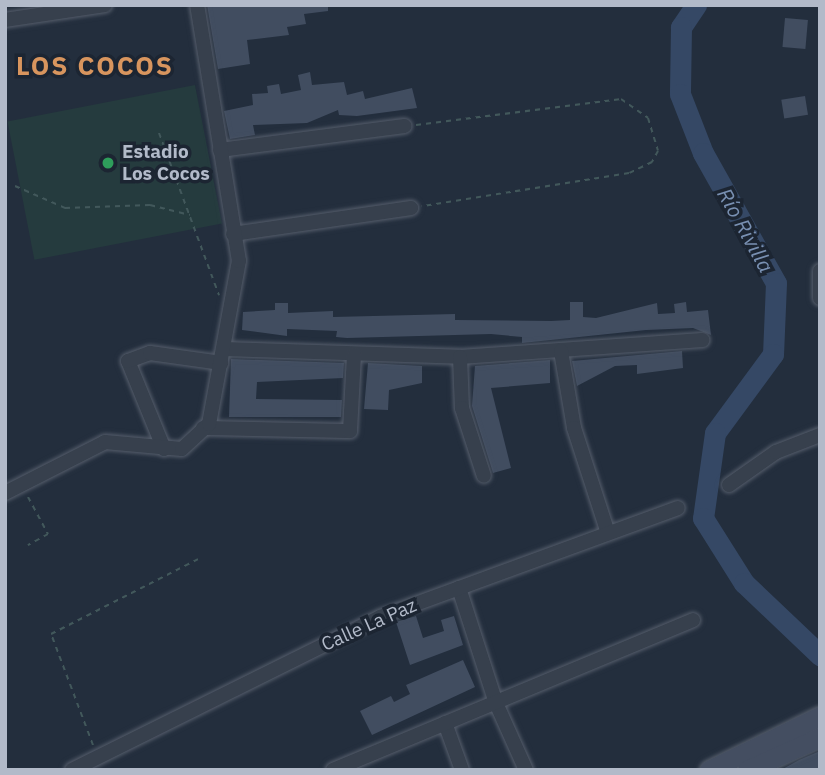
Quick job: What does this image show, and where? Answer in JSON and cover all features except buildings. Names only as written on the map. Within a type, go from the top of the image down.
[{"type":"main road","points":[[710,770],[820,716]]},
{"type":"main road","points":[[747,770],[820,737]]},
{"type":"street","points":[[5,20],[105,5]]},
{"type":"street","points":[[5,493],[117,439],[164,449],[182,449],[203,429],[223,356],[238,280],[198,5]]},
{"type":"street","points":[[220,150],[404,126]]},
{"type":"street","points":[[233,234],[411,208]]},
{"type":"street","points":[[820,271],[820,298]]},
{"type":"street","points":[[164,449],[128,361],[150,353],[460,357],[702,340]]},
{"type":"street","points":[[561,351],[574,428],[608,533]]},
{"type":"street","points":[[203,429],[349,431],[354,354]]},
{"type":"street","points":[[460,357],[462,408],[484,476]]},
{"type":"street","points":[[729,485],[776,452],[820,435]]},
{"type":"street","name":"Calle La Paz","points":[[72,770],[380,617],[678,508]]},
{"type":"street","points":[[459,588],[496,703],[526,770]]},
{"type":"street","points":[[333,770],[693,620]]},
{"type":"street","points":[[445,723],[462,770]]},
{"type":"path","points":[[404,126],[621,99],[648,118],[657,151],[652,162],[629,173],[411,208]]},
{"type":"path","points":[[159,132],[231,314]]},
{"type":"path","points":[[15,186],[65,208],[150,205],[191,216]]},
{"type":"path","points":[[21,485],[48,534],[28,545]]},
{"type":"path","points":[[101,756],[85,736],[85,717],[51,634],[198,559]]},
{"type":"green space","name":"Estadio Los Cocos","points":[[195,85],[222,223],[34,260],[8,121]]},
{"type":"waterway","name":"Río Rivilla","points":[[696,5],[681,27],[680,94],[703,153],[776,283],[773,354],[715,433],[703,518],[744,583],[820,655]]},
{"type":"place","name":"Estadio Los Cocos","points":[[108,163]]},
{"type":"district","name":"LOS COCOS","points":[[95,66]]}]
